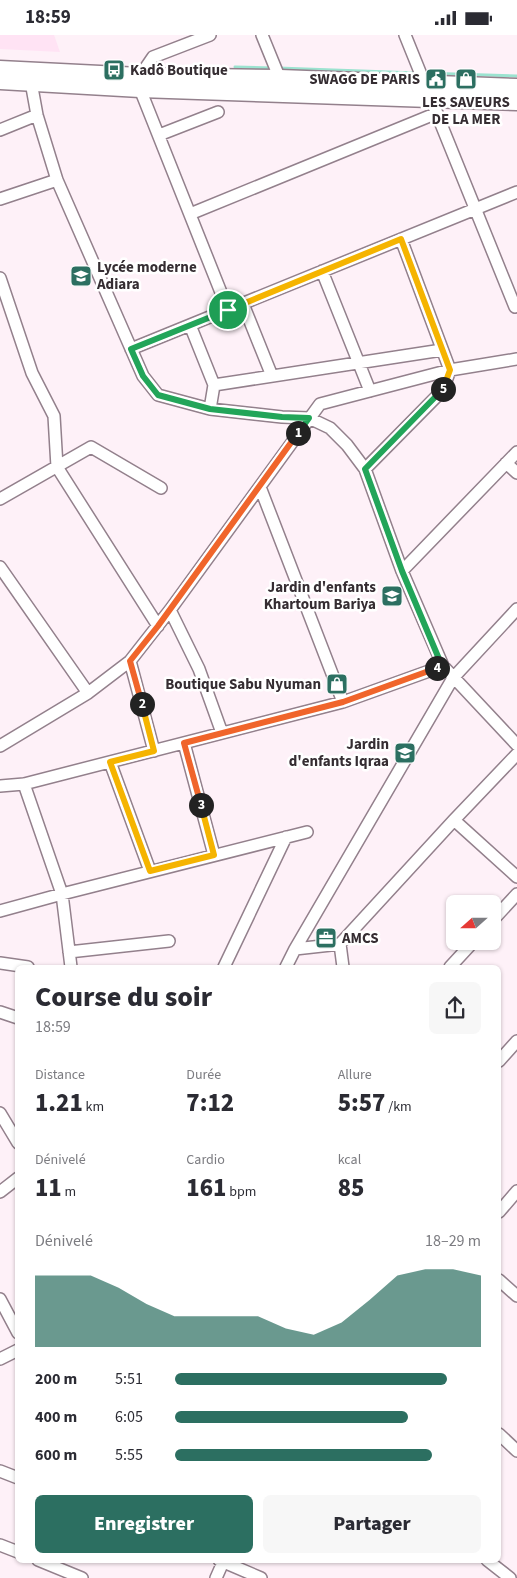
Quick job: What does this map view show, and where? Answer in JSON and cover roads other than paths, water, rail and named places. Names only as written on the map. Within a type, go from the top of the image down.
[{"type":"main road","points":[[0,69],[140,82]]},
{"type":"main road","points":[[0,81],[140,82],[427,91],[517,87]]},
{"type":"main road","points":[[427,91],[517,102]]},
{"type":"street","points":[[210,35],[153,57],[140,82],[158,135],[228,310]]},
{"type":"street","points":[[262,35],[282,86]]},
{"type":"street","points":[[405,35],[515,307]]},
{"type":"street","points":[[31,82],[37,115],[57,179],[143,376],[158,395],[210,409],[309,418],[330,428],[347,445],[365,469],[402,571],[442,666],[517,745]]},
{"type":"street","points":[[158,135],[218,112]]},
{"type":"street","points":[[190,214],[437,113]]},
{"type":"street","points":[[0,130],[37,115]]},
{"type":"street","points":[[0,199],[57,179]]},
{"type":"street","points":[[131,349],[517,192]]},
{"type":"street","points":[[365,469],[442,390],[450,370],[401,239]]},
{"type":"street","points":[[322,271],[370,391]]},
{"type":"street","points":[[0,278],[32,373],[54,416],[56,467],[158,626]]},
{"type":"street","points":[[243,303],[272,376]]},
{"type":"street","points":[[190,325],[214,385],[210,409]]},
{"type":"street","points":[[214,385],[442,350]]},
{"type":"street","points":[[1,741],[88,693],[130,661],[170,610],[320,404],[450,370],[517,359]]},
{"type":"street","points":[[0,499],[91,447],[161,488]]},
{"type":"street","points":[[402,571],[517,452]]},
{"type":"street","points":[[506,463],[517,473]]},
{"type":"street","points":[[260,487],[343,702]]},
{"type":"street","points":[[0,567],[88,693]]},
{"type":"street","points":[[287,965],[453,677],[517,609]]},
{"type":"street","points":[[170,610],[199,669],[222,733]]},
{"type":"street","points":[[130,661],[154,751]]},
{"type":"street","points":[[0,787],[24,784],[343,702],[442,666]]},
{"type":"street","points":[[184,743],[214,855]]},
{"type":"street","points":[[295,949],[340,945],[517,754]]},
{"type":"street","points":[[110,762],[150,871]]},
{"type":"street","points":[[24,784],[62,894],[71,965]]},
{"type":"street","points":[[454,820],[517,877]]},
{"type":"street","points":[[0,911],[307,832]]},
{"type":"street","points":[[225,965],[286,837]]},
{"type":"street","points":[[501,911],[517,894]]},
{"type":"street","points":[[69,953],[170,941]]},
{"type":"street","points":[[340,945],[343,965]]},
{"type":"street","points":[[452,965],[466,950]]},
{"type":"street","points":[[0,963],[15,965]]},
{"type":"street","points":[[0,1012],[15,1017]]},
{"type":"street","points":[[501,1059],[517,1041]]},
{"type":"street","points":[[0,1113],[15,1138]]},
{"type":"street","points":[[0,1192],[15,1180]]},
{"type":"street","points":[[501,1210],[517,1191]]},
{"type":"street","points":[[501,1282],[517,1296]]},
{"type":"street","points":[[0,1299],[15,1327]]},
{"type":"street","points":[[0,1359],[15,1352]]},
{"type":"street","points":[[501,1436],[517,1451]]},
{"type":"street","points":[[0,1471],[15,1477]]},
{"type":"street","points":[[0,1545],[15,1551]]},
{"type":"street","points":[[45,1563],[82,1578]]},
{"type":"street","points":[[216,1578],[221,1563]]},
{"type":"street","points":[[227,1563],[261,1578]]},
{"type":"street","points":[[491,1563],[510,1578]]},
{"type":"waterway","points":[[235,67],[272,68]]},
{"type":"waterway","points":[[278,68],[417,73]]},
{"type":"waterway","points":[[423,73],[517,76]]},
{"type":"place","name":"Kadô Boutique","points":[[114,70]]},
{"type":"place","name":"SWAGG DE PARIS","points":[[436,79]]},
{"type":"place","name":"LES SAVEURS DE LA MER","points":[[466,79]]},
{"type":"place","name":"Lycée moderne Adiara","points":[[81,276]]},
{"type":"place","name":"Jardin d'enfants Khartoum Bariya","points":[[392,596]]},
{"type":"place","name":"Boutique Sabu Nyuman","points":[[337,684]]},
{"type":"place","name":"Jardin d'enfants Iqraa","points":[[405,753]]},
{"type":"place","name":"AMCS","points":[[326,938]]}]
